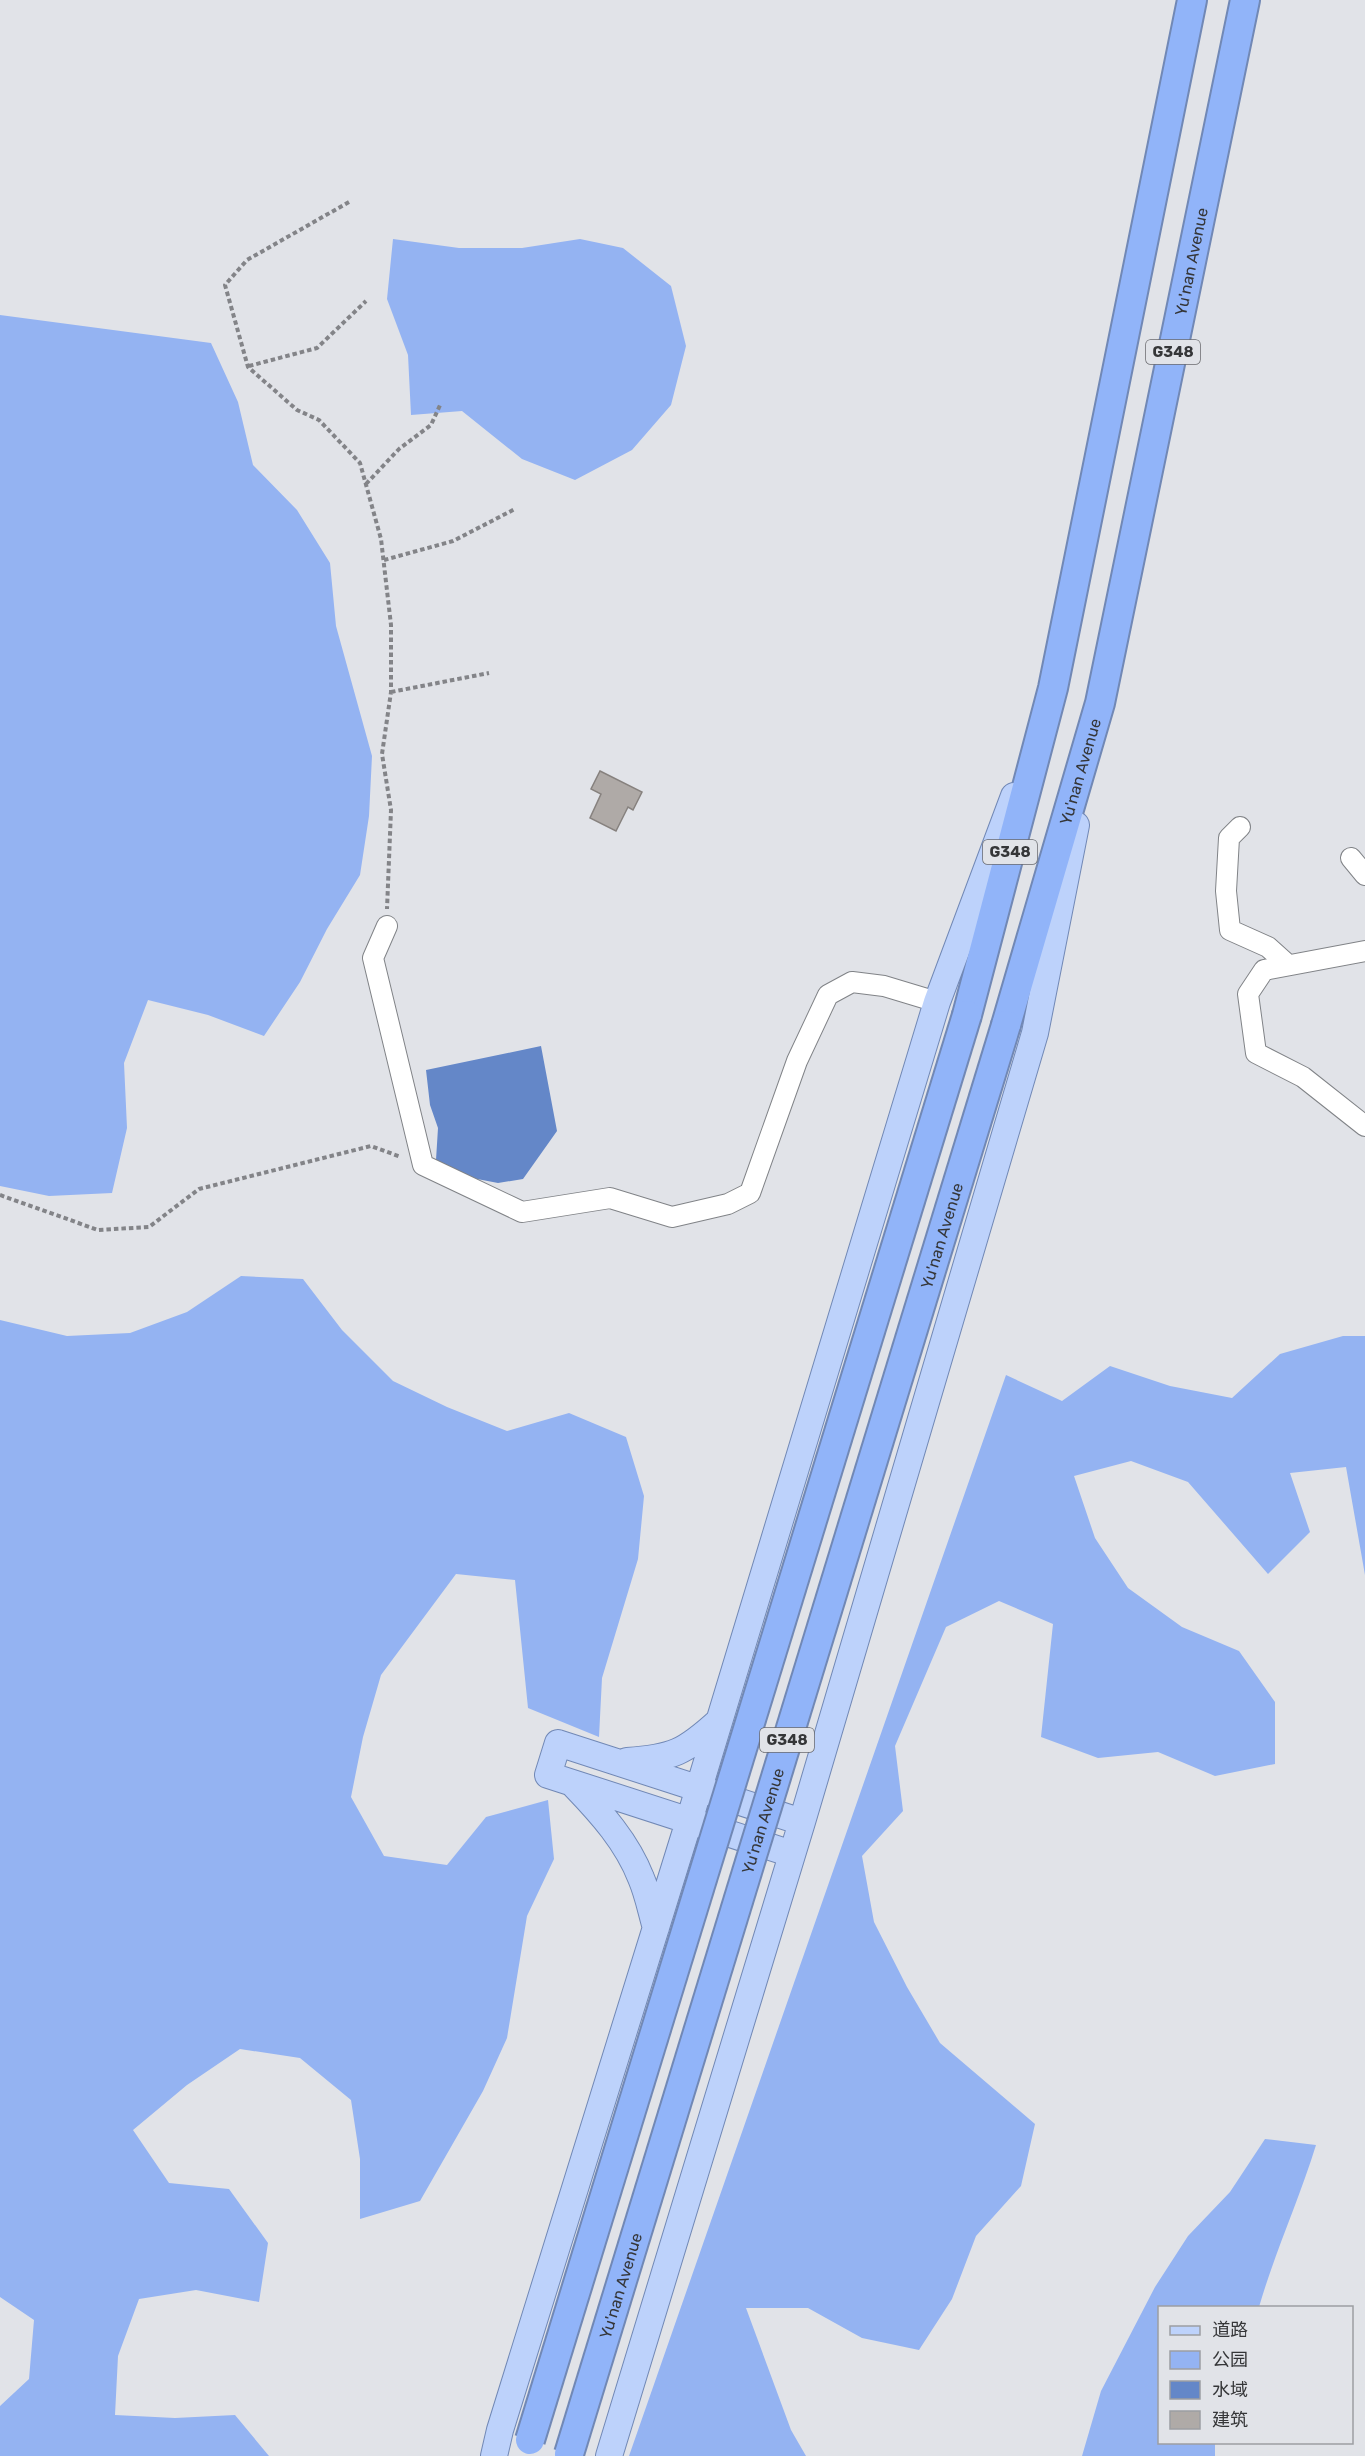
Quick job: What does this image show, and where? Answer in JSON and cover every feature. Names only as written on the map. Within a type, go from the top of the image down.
[{"type":"highway","name":"G348","points":[[528,2448],[967,1015],[1053,688],[1192,0]]},
{"type":"highway","name":"Yu'nan Avenue","points":[[569,2455],[1006,1025],[1100,703],[1245,0]]},
{"type":"main road","points":[[494,2456],[500,2430],[699,1789],[936,1002],[1053,688]]},
{"type":"main road","points":[[609,2456],[802,1822],[1035,1033],[1100,703]]},
{"type":"main road","points":[[613,1761],[661,1758],[692,1746],[719,1721]]},
{"type":"main road","points":[[792,1854],[548,1775],[558,1743],[802,1822]]},
{"type":"main road","points":[[573,1784],[606,1818],[625,1847],[641,1877],[656,1928]]},
{"type":"street","points":[[1240,827],[1229,837],[1226,891],[1230,930],[1268,947],[1288,965]]},
{"type":"street","points":[[1351,858],[1365,875]]},
{"type":"street","points":[[387,926],[373,958],[423,1165],[522,1212],[610,1198],[672,1217],[728,1204],[750,1192],[797,1061],[828,995],[852,982],[884,986],[936,1002]]},
{"type":"street","points":[[1365,951],[1264,970],[1248,994],[1256,1053],[1303,1077],[1365,1126]]},
{"type":"path","points":[[350,202],[247,260],[225,285],[248,367],[297,410],[319,420],[360,463],[381,539],[392,625],[391,692],[382,754],[392,810],[387,926]]},
{"type":"path","points":[[248,367],[316,348],[366,301]]},
{"type":"path","points":[[366,485],[399,450],[431,425],[441,403]]},
{"type":"path","points":[[384,560],[453,541],[515,509]]},
{"type":"path","points":[[391,692],[489,673]]},
{"type":"path","points":[[0,1195],[98,1230],[149,1227],[199,1189],[371,1146],[423,1165]]},
{"type":"green space","points":[[393,239],[459,248],[522,248],[580,239],[623,248],[671,286],[686,346],[671,405],[632,450],[575,480],[522,459],[462,411],[411,415],[408,355],[387,299]]},
{"type":"green space","points":[[0,315],[211,343],[238,402],[253,465],[297,510],[330,563],[336,626],[372,756],[369,816],[360,875],[327,929],[300,982],[264,1036],[208,1015],[148,1000],[124,1063],[127,1128],[112,1193],[49,1196],[0,1186]]},
{"type":"green space","points":[[241,1276],[303,1279],[342,1330],[393,1381],[447,1407],[507,1431],[569,1413],[626,1437],[644,1496],[638,1559],[602,1678],[599,1737],[528,1708],[515,1580],[456,1574],[381,1675],[363,1737],[351,1797],[384,1856],[447,1865],[486,1817],[548,1800],[554,1859],[527,1916],[507,2038],[483,2091],[420,2201],[360,2219],[360,2159],[351,2100],[300,2058],[240,2049],[187,2085],[133,2130],[169,2183],[229,2189],[268,2243],[259,2302],[196,2290],[139,2299],[118,2356],[115,2415],[175,2418],[235,2415],[269,2456],[0,2456],[0,2406],[29,2379],[34,2320],[0,2297],[0,1320],[67,1336],[130,1333],[187,1312]]},
{"type":"green space","points":[[1343,1336],[1365,1336],[1365,1575],[1346,1467],[1290,1473],[1310,1532],[1268,1574],[1188,1482],[1131,1461],[1074,1476],[1095,1538],[1128,1588],[1182,1627],[1239,1651],[1275,1702],[1275,1764],[1215,1776],[1158,1752],[1098,1758],[1041,1737],[1053,1624],[999,1601],[946,1627],[895,1746],[903,1811],[862,1856],[874,1922],[907,1987],[940,2043],[1035,2124],[1021,2186],[976,2236],[952,2299],[919,2350],[862,2338],[808,2308],[746,2308],[791,2430],[806,2456],[629,2456],[1006,1375],[1062,1401],[1110,1366],[1170,1386],[1232,1398],[1280,1354]]},
{"type":"green space","points":[[1265,2139],[1316,2145],[1259,2306],[1158,2306],[1158,2444],[1215,2444],[1215,2456],[1082,2456],[1101,2391],[1155,2287],[1188,2236],[1230,2192]]},
{"type":"water","points":[[541,1046],[557,1131],[523,1179],[498,1183],[446,1173],[436,1160],[438,1128],[430,1105],[426,1070]]},
{"type":"building","points":[[600,771],[642,792],[633,810],[628,807],[616,831],[590,818],[601,794],[591,789]]}]
